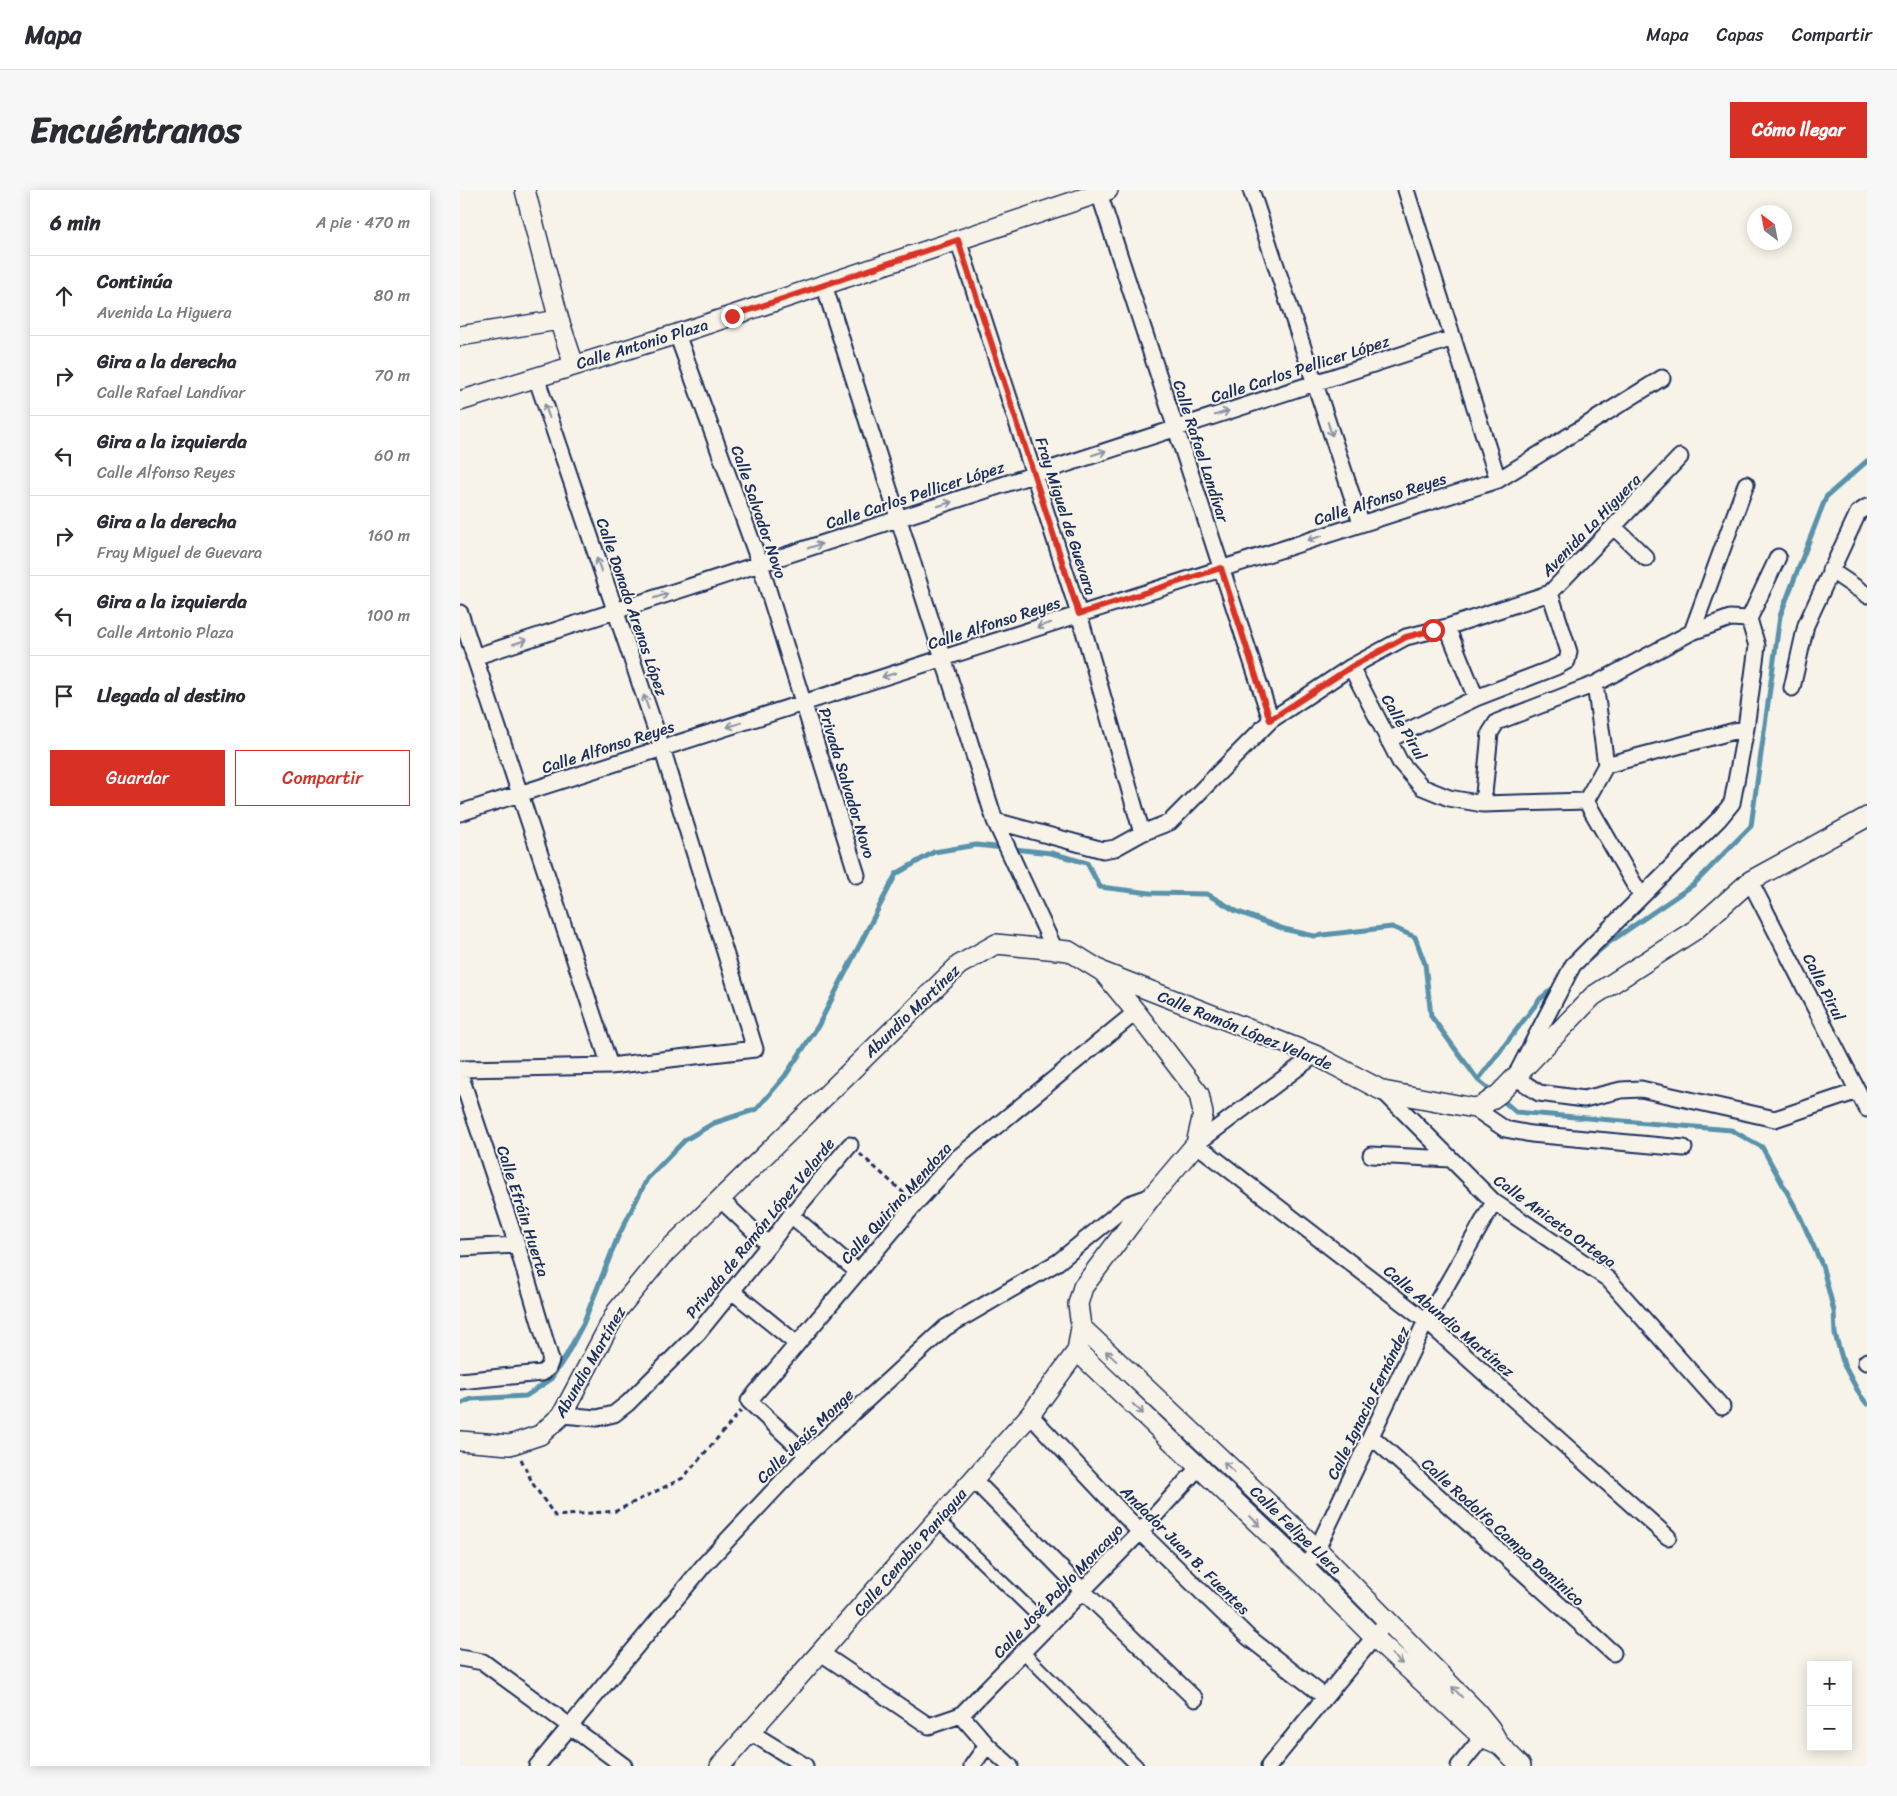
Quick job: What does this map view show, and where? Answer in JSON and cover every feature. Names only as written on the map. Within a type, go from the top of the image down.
[{"type":"street","points":[[526,190],[559,320],[574,365]]},
{"type":"street","points":[[1252,190],[1362,523]]},
{"type":"street","points":[[1406,190],[1498,480]]},
{"type":"street","name":"Calle Antonio Plaza","points":[[460,401],[677,334],[1103,192]]},
{"type":"street","name":"Calle Rafael Landívar","points":[[1103,192],[1176,429],[1270,720]]},
{"type":"street","name":"Fray Miguel de Guevara","points":[[958,240],[1079,614],[1142,833]]},
{"type":"street","points":[[824,285],[996,825],[1054,950]]},
{"type":"street","points":[[460,336],[559,320]]},
{"type":"street","name":"Calle Salvador Novo","points":[[677,334],[760,564],[804,702]]},
{"type":"street","name":"Calle Carlos Pellicer López","points":[[474,657],[1453,338]]},
{"type":"street","name":"Calle Donado Arenas López","points":[[536,377],[662,748],[755,1049],[610,1066]]},
{"type":"street","name":"Calle Alfonso Reyes","points":[[460,812],[1498,480],[1662,378]]},
{"type":"street","name":"Avenida La Higuera","points":[[996,825],[1103,850],[1115,848],[1142,833],[1170,822],[1270,720],[1351,667],[1406,637],[1447,627],[1550,593],[1680,457]]},
{"type":"street","points":[[1692,632],[1746,484]]},
{"type":"street","points":[[1792,688],[1806,625],[1858,513],[1867,506]]},
{"type":"street","points":[[1614,527],[1646,558]]},
{"type":"street","points":[[1515,1077],[1573,965],[1719,819],[1732,803],[1746,728],[1757,646],[1749,619],[1778,557]]},
{"type":"street","points":[[1830,570],[1867,595]]},
{"type":"street","points":[[1389,742],[1476,698],[1567,661],[1569,652],[1550,593]]},
{"type":"street","points":[[460,613],[610,1066],[460,1069]]},
{"type":"street","points":[[1483,804],[1490,733],[1497,722],[1595,684],[1692,632],[1730,618],[1749,619]]},
{"type":"street","points":[[1447,627],[1476,698]]},
{"type":"street","name":"Calle Pirul","points":[[1351,667],[1400,762],[1422,787],[1449,798],[1483,804],[1586,801]]},
{"type":"street","points":[[1595,684],[1606,765],[1586,801],[1641,896]]},
{"type":"street","name":"Privada Salvador Novo","points":[[804,702],[858,874]]},
{"type":"street","points":[[1606,765],[1746,728]]},
{"type":"street","points":[[1684,1148],[1531,1134],[1505,1129],[1478,1107],[1499,1094],[1593,996],[1695,930],[1750,881],[1866,819]]},
{"type":"street","name":"Calle Pirul","points":[[1750,881],[1867,1109]]},
{"type":"street","name":"Abundio Martínez","points":[[460,1441],[510,1445],[540,1435],[562,1415],[618,1311],[661,1257],[959,965],[996,944],[1069,951],[1103,972],[1199,1094],[1203,1114],[1196,1144],[1152,1196],[1083,1287],[1078,1304],[1081,1327]]},
{"type":"street","name":"Calle Ramón López Velarde","points":[[1103,972],[1315,1055],[1382,1091],[1478,1107]]},
{"type":"street","name":"Calle Quirino Mendoza","points":[[749,1401],[916,1203],[956,1159],[1136,1012]]},
{"type":"street","points":[[1196,1144],[1315,1055]]},
{"type":"street","name":"Calle Efráin Huerta","points":[[460,1074],[517,1245],[550,1360],[548,1368],[542,1373],[460,1381]]},
{"type":"street","points":[[1515,1077],[1539,1093],[1584,1099],[1621,1090],[1641,1089],[1775,1119],[1858,1091]]},
{"type":"street","name":"Calle Aniceto Ortega","points":[[1382,1091],[1494,1202],[1608,1279],[1722,1407]]},
{"type":"street","name":"Calle Abundio Martínez","points":[[1196,1144],[1426,1321],[1668,1537]]},
{"type":"street","name":"Privada de Ramón López Velarde","points":[[562,1415],[597,1418],[614,1414],[628,1402],[698,1333],[791,1215],[850,1146]]},
{"type":"street","points":[[1371,1155],[1451,1159]]},
{"type":"street","name":"Calle Jesús Monge","points":[[537,1766],[704,1565],[807,1455],[946,1328],[1058,1262],[1130,1204],[1152,1196]]},
{"type":"street","points":[[721,1200],[769,1245]]},
{"type":"street","name":"Calle Ignacio Fernández","points":[[1304,1568],[1317,1549],[1426,1321],[1494,1202]]},
{"type":"street","points":[[791,1215],[858,1272]]},
{"type":"street","points":[[460,1248],[517,1245]]},
{"type":"street","points":[[732,1291],[797,1344]]},
{"type":"street","name":"Calle Cenobio Paniagua","points":[[720,1766],[1030,1415],[1077,1351],[1081,1327]]},
{"type":"street","name":"Calle Felipe Llera","points":[[1081,1327],[1317,1549],[1388,1620],[1491,1736],[1521,1766]]},
{"type":"street","name":"Calle Felipe Llera","points":[[1077,1351],[1304,1568],[1374,1638],[1491,1736]]},
{"type":"street","points":[[749,1401],[807,1455]]},
{"type":"street","name":"Andador Juan B. Fuentes","points":[[1030,1415],[1140,1532],[1248,1638],[1325,1697]]},
{"type":"street","name":"Calle Rodolfo Campo Dominico","points":[[1371,1436],[1613,1653]]},
{"type":"street","name":"Calle José Pablo Moncayo","points":[[961,1715],[1140,1532],[1199,1467]]},
{"type":"street","points":[[974,1480],[1083,1591],[1195,1699]]},
{"type":"street","points":[[938,1520],[1048,1626]]},
{"type":"street","points":[[1269,1766],[1388,1620]]},
{"type":"street","points":[[1023,1652],[1137,1766]]},
{"type":"street","points":[[821,1653],[929,1726],[961,1715],[987,1745],[1010,1766]]},
{"type":"street","points":[[460,1658],[483,1662],[624,1766]]},
{"type":"street","points":[[750,1732],[805,1766]]},
{"type":"street","points":[[1459,1766],[1491,1736]]},
{"type":"street","points":[[972,1766],[987,1745]]},
{"type":"path","points":[[850,1146],[916,1203]]},
{"type":"path","points":[[510,1445],[555,1516],[616,1511],[683,1478],[749,1401]]},
{"type":"waterway","points":[[1587,961],[1607,944],[1693,885],[1751,826],[1780,616],[1826,497],[1867,461]]},
{"type":"waterway","points":[[460,1404],[471,1399],[526,1396],[550,1380],[566,1356],[583,1324],[617,1239],[647,1179],[685,1140],[714,1123],[757,1109],[785,1076],[818,1026],[896,874],[934,852],[976,845],[1051,853],[1087,863],[1100,887],[1150,893],[1207,894],[1236,911],[1284,929],[1314,936],[1392,927],[1415,937],[1425,964],[1431,1016],[1478,1080],[1494,1093]]},
{"type":"waterway","points":[[1478,1080],[1540,999],[1557,985]]},
{"type":"waterway","points":[[1500,1098],[1516,1112],[1731,1130],[1762,1147],[1798,1212],[1822,1265],[1834,1311],[1835,1334],[1844,1365],[1867,1404]]},
{"type":"route","points":[[732,316],[958,240],[1079,614],[1221,568],[1270,720],[1351,667],[1406,637],[1433,630]]}]
